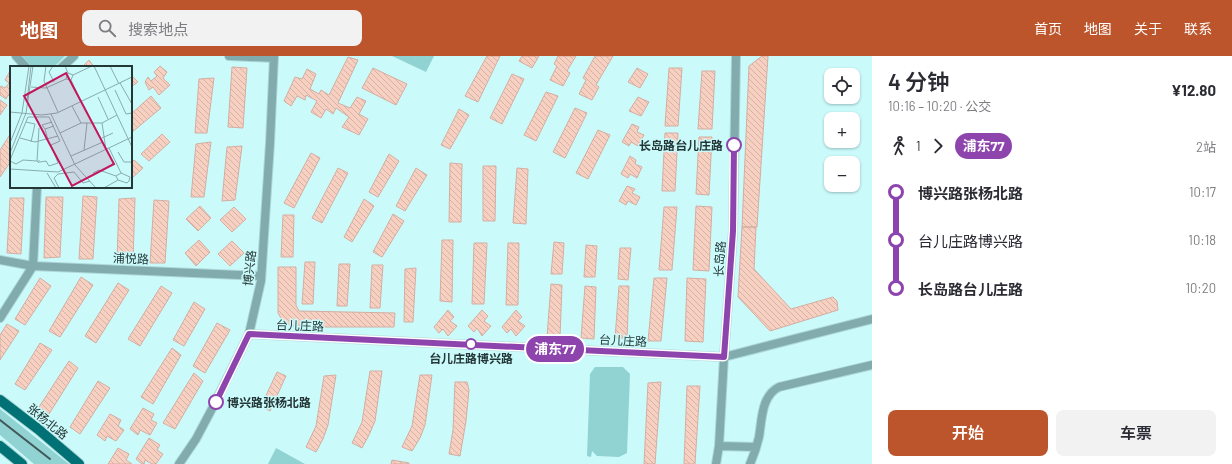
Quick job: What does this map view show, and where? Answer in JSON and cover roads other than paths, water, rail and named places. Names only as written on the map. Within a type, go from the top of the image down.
[{"type":"main road","name":"张杨北路","points":[[0,400],[38,428],[79,464]]},
{"type":"main road","points":[[0,446],[22,464]]},
{"type":"street","points":[[16,56],[25,66]]},
{"type":"street","points":[[63,66],[74,56]]},
{"type":"street","points":[[229,56],[274,57]]},
{"type":"street","name":"长岛路","points":[[716,464],[719,446],[733,231],[736,56]]},
{"type":"street","name":"博兴路","points":[[179,464],[196,439],[214,406],[249,334],[261,282],[274,57]]},
{"type":"street","points":[[0,318],[33,266],[37,188]]},
{"type":"street","name":"浦悦路","points":[[0,260],[33,266],[261,276]]},
{"type":"street","name":"台儿庄路","points":[[249,334],[724,357],[872,319]]},
{"type":"street","points":[[750,464],[756,447],[763,407],[772,390],[778,387],[872,365]]},
{"type":"street","points":[[719,446],[756,447]]},
{"type":"railway","points":[[0,420],[50,459]]},
{"type":"place","name":"长岛路台儿庄路","points":[[734,145]]},
{"type":"place","name":"台儿庄路博兴路","points":[[471,344]]},
{"type":"place","name":"博兴路张杨北路","points":[[216,402]]}]
